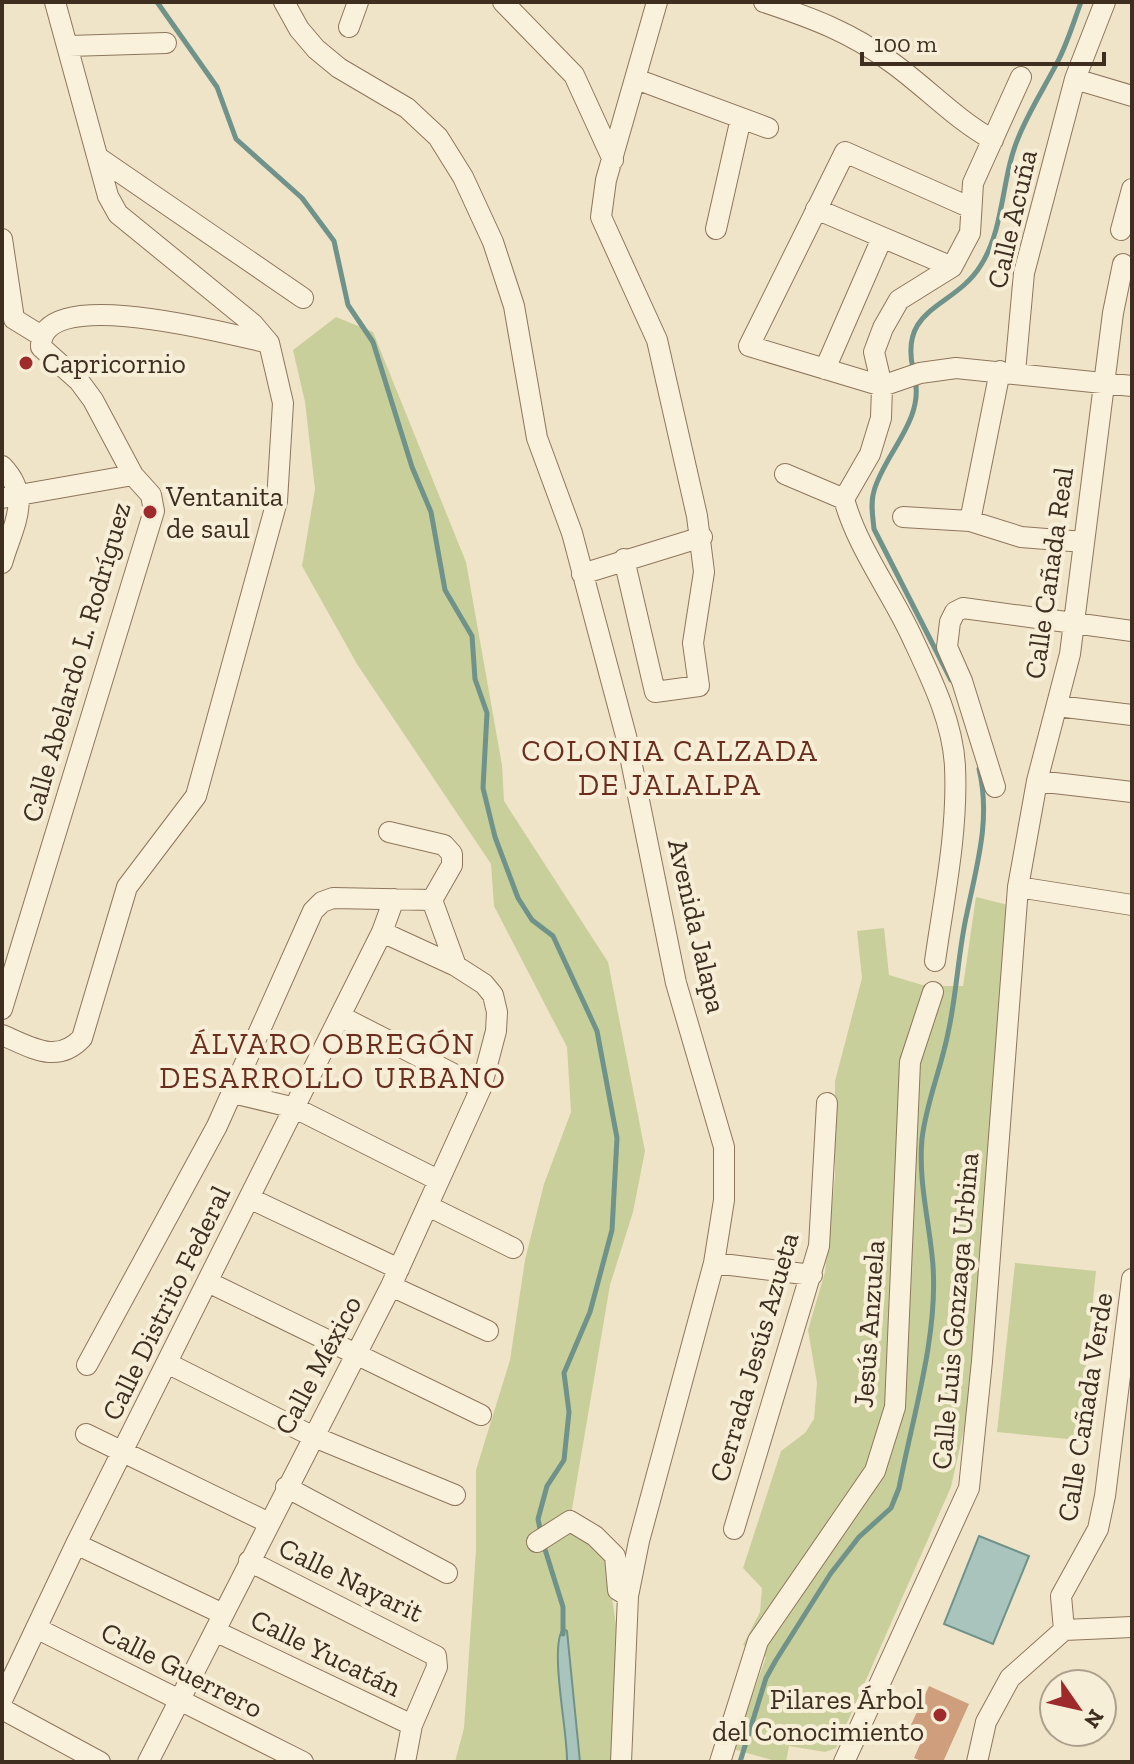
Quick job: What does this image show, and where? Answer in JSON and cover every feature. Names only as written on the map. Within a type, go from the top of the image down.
[{"type":"street","points":[[2,1035],[44,1053],[59,1054],[73,1048],[88,1026],[127,887],[196,796],[277,501],[283,403],[269,343],[235,308],[118,214],[108,196],[55,2]]},
{"type":"street","name":"Avenida Jalapa","points":[[284,2],[316,49],[339,68],[424,120],[463,177],[493,242],[514,306],[537,438],[568,520],[626,736],[676,983],[721,1132],[724,1200],[714,1263],[646,1513],[628,1596],[621,1762]]},
{"type":"street","points":[[349,27],[358,2]]},
{"type":"street","points":[[503,2],[574,75],[613,160]]},
{"type":"street","points":[[624,559],[655,692],[699,686],[693,643],[704,572],[702,537],[657,340],[601,217],[602,198],[657,2]]},
{"type":"street","points":[[764,2],[836,26],[893,63],[969,127],[993,140]]},
{"type":"street","name":"Calle Acuña","points":[[970,521],[1007,371],[1024,273],[1075,79],[1105,2]]},
{"type":"street","points":[[69,46],[166,43]]},
{"type":"street","points":[[935,961],[947,876],[955,766],[940,697],[895,602],[851,522],[844,499],[870,454],[881,418],[883,386],[874,352],[899,300],[952,267],[970,233],[969,207],[973,183],[1021,77]]},
{"type":"street","points":[[636,79],[768,128]]},
{"type":"street","points":[[1075,79],[1132,96]]},
{"type":"street","points":[[716,229],[741,118]]},
{"type":"street","points":[[969,207],[845,152],[749,346],[883,386],[920,373],[950,368],[1007,371],[1132,386]]},
{"type":"street","points":[[99,158],[303,298]]},
{"type":"street","points":[[1121,230],[1132,189]]},
{"type":"street","points":[[816,209],[952,267]]},
{"type":"street","points":[[825,369],[882,238]]},
{"type":"street","name":"Calle Abelardo L. Rodríguez","points":[[2,239],[14,319],[40,335],[41,347],[79,381],[93,400],[133,475],[151,495],[154,511],[2,1009]]},
{"type":"street","name":"Calle Cañada Real","points":[[1018,887],[1037,781],[1057,706],[1073,625],[1104,382],[1123,264]]},
{"type":"street","points":[[40,335],[46,327],[74,318],[138,315],[269,343]]},
{"type":"street","points":[[2,466],[15,480],[2,563]]},
{"type":"street","points":[[785,474],[844,499]]},
{"type":"street","points":[[12,498],[133,475]]},
{"type":"street","points":[[903,517],[970,521],[1021,537],[1084,542]]},
{"type":"street","points":[[582,574],[702,537]]},
{"type":"street","points":[[995,787],[962,681],[947,647],[950,622],[955,612],[963,608],[1132,631]]},
{"type":"street","points":[[1057,706],[1132,715]]},
{"type":"street","points":[[1037,781],[1132,792]]},
{"type":"street","points":[[389,832],[444,845],[452,854],[452,865],[432,900],[456,966]]},
{"type":"street","points":[[1018,887],[1132,905]]},
{"type":"street","name":"Calle Luis Gonzaga Urbina","points":[[844,1762],[969,1488],[982,1361],[1018,887]]},
{"type":"street","points":[[87,1365],[233,1093],[313,911],[322,902],[333,898],[432,900]]},
{"type":"street","name":"Calle Distrito Federal","points":[[2,1700],[76,1544],[382,932],[394,899]]},
{"type":"street","points":[[382,932],[456,966]]},
{"type":"street","name":"Calle México","points":[[148,1762],[395,1278],[481,1088],[497,1012],[493,995],[484,984],[456,966]]},
{"type":"street","name":"Jesús Anzuela","points":[[720,1762],[758,1641],[875,1471],[895,1407],[910,1062],[933,992]]},
{"type":"street","points":[[340,1016],[481,1088]]},
{"type":"street","points":[[233,1093],[295,1108],[438,1180]]},
{"type":"street","name":"Cerrada Jesús Azueta","points":[[734,1529],[819,1246],[827,1103]]},
{"type":"street","points":[[249,1198],[488,1331]]},
{"type":"street","points":[[428,1206],[513,1248]]},
{"type":"street","points":[[714,1263],[812,1275]]},
{"type":"street","name":"Calle Cañada Verde","points":[[1064,1630],[1061,1596],[1098,1529],[1105,1496],[1132,1279]]},
{"type":"street","points":[[208,1282],[481,1415]]},
{"type":"street","points":[[167,1363],[312,1436],[455,1495]]},
{"type":"street","points":[[86,1434],[269,1523]]},
{"type":"street","points":[[286,1487],[447,1573]]},
{"type":"street","points":[[537,1542],[570,1521],[595,1536],[615,1556],[618,1590],[628,1596]]},
{"type":"street","name":"Calle Yucatán","points":[[76,1544],[412,1725]]},
{"type":"street","name":"Calle Nayarit","points":[[249,1561],[436,1656],[437,1667],[412,1725]]},
{"type":"street","points":[[977,1762],[986,1722],[1010,1678],[1064,1630],[1132,1627]]},
{"type":"street","name":"Calle Guerrero","points":[[36,1628],[303,1762]]},
{"type":"street","points":[[2,1709],[100,1762]]},
{"type":"street","points":[[405,1762],[412,1725]]},
{"type":"green space","points":[[336,317],[373,332],[466,562],[502,765],[504,801],[608,962],[645,1151],[633,1212],[610,1285],[570,1521],[606,1557],[616,1625],[614,1762],[580,1762],[567,1631],[567,1762],[455,1762],[464,1728],[476,1550],[476,1470],[510,1360],[525,1260],[544,1184],[571,1112],[567,1047],[494,906],[491,864],[357,664],[302,566],[315,489],[305,402],[293,350]]},
{"type":"green space","points":[[976,897],[1008,905],[988,1215],[966,1421],[951,1487],[836,1748],[825,1752],[789,1746],[786,1762],[779,1762],[733,1749],[766,1657],[743,1645],[760,1612],[762,1588],[743,1568],[781,1451],[805,1433],[814,1419],[817,1383],[808,1330],[825,1272],[835,1176],[835,1081],[862,978],[857,931],[884,928],[889,975],[926,986],[963,986]]},
{"type":"green space","points":[[1015,1263],[1096,1271],[1078,1440],[997,1432]]},
{"type":"water","points":[[979,1536],[1029,1556],[993,1644],[944,1624]]},
{"type":"water","points":[[563,1629],[567,1631],[580,1762],[567,1762],[558,1672],[559,1639]]},
{"type":"building","name":"Pilares Árbol del Conocimiento","points":[[929,1686],[969,1704],[943,1762],[924,1762],[914,1758],[925,1733],[910,1727]]},
{"type":"waterway","points":[[157,2],[217,87],[236,139],[302,198],[334,241],[348,305],[373,342],[412,467],[431,512],[445,590],[472,636],[475,679],[487,713],[483,788],[495,837],[518,898],[532,920],[553,936],[597,1031],[617,1138],[612,1230],[590,1312],[564,1373],[569,1412],[564,1460],[547,1486],[538,1519],[541,1534]]},
{"type":"waterway","points":[[913,369],[911,348],[914,332],[932,310],[970,279],[989,250],[1013,152],[1062,52],[1081,2]]},
{"type":"waterway","points":[[915,379],[914,409],[909,423],[874,491],[874,529],[951,680]]},
{"type":"waterway","points":[[740,1762],[766,1678],[776,1660],[831,1573],[859,1537],[891,1508],[899,1488],[923,1378],[934,1293],[922,1172],[922,1139],[951,1018],[981,841],[984,806],[979,769]]},
{"type":"waterway","points":[[543,1543],[563,1607],[563,1634]]},
{"type":"place","name":"Capricornio","points":[[26,363]]},
{"type":"place","name":"Ventanita de saul","points":[[150,512]]},
{"type":"place","name":"Pilares Árbol del Conocimiento","points":[[940,1715]]},
{"type":"district","name":"COLONIA CALZADA DE JALALPA","points":[[670,768]]},
{"type":"district","name":"ÁLVARO OBREGÓN DESARROLLO URBANO","points":[[333,1061]]}]
